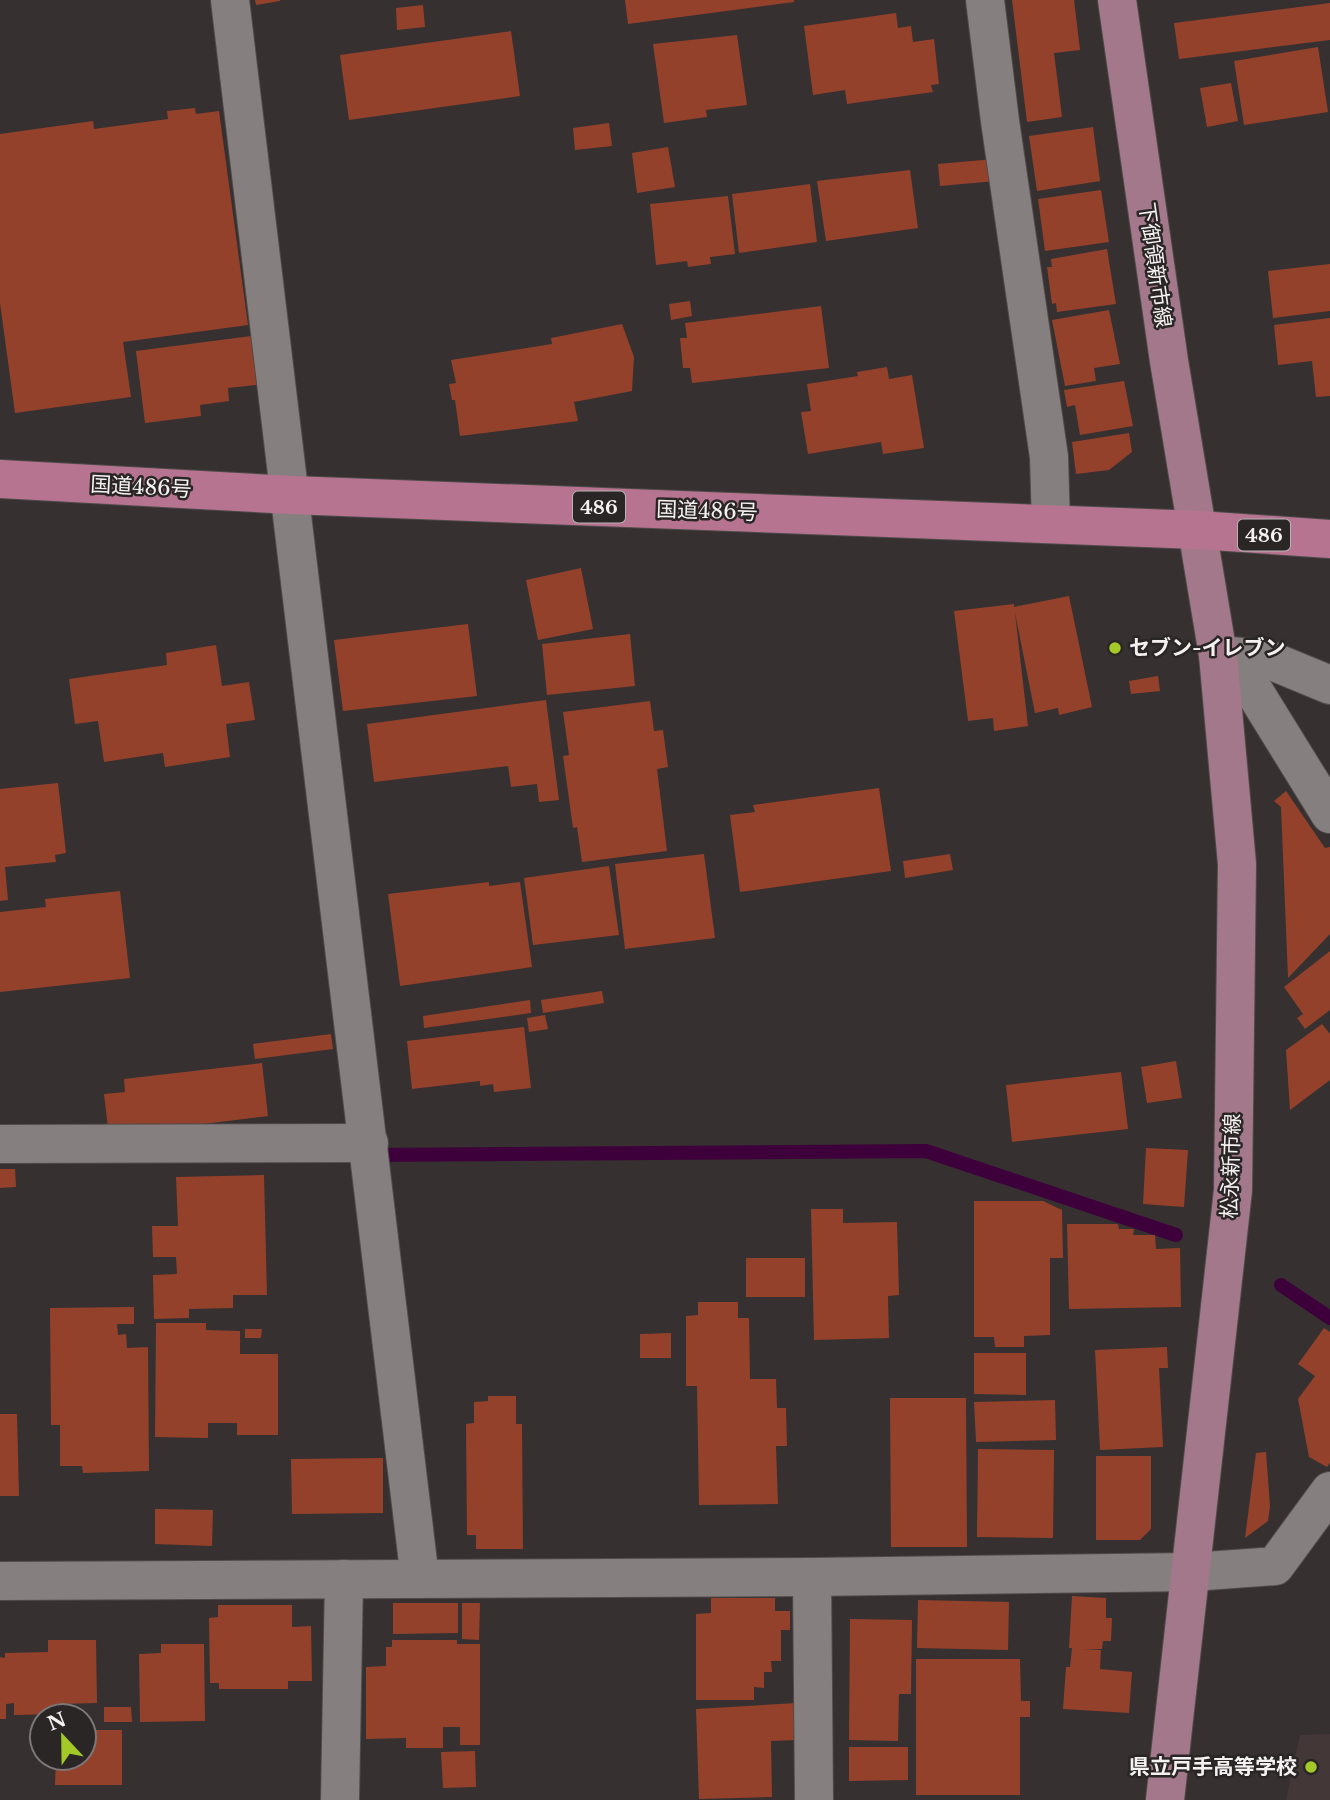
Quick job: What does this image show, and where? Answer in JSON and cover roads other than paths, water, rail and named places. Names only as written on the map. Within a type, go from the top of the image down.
[{"type":"highway","name":"国道486号","points":[[0,479],[291,495],[1198,530],[1330,540]]},
{"type":"main road","name":"下御領新市線","points":[[1117,0],[1169,361],[1198,530]]},
{"type":"main road","name":"松永新市線","points":[[1165,1800],[1233,1190],[1237,864],[1230,656],[1198,530]]},
{"type":"street","points":[[230,0],[421,1578]]},
{"type":"street","points":[[985,0],[1049,457],[1051,524]]},
{"type":"street","points":[[1230,656],[1267,659],[1330,685]]},
{"type":"street","points":[[1230,656],[1330,814]]},
{"type":"street","points":[[0,1144],[369,1143]]},
{"type":"street","points":[[0,1581],[811,1577],[1192,1572],[1275,1566],[1330,1491]]},
{"type":"street","points":[[811,1577],[814,1800]]},
{"type":"street","points":[[341,1800],[344,1579]]},
{"type":"waterway","points":[[369,1155],[926,1151],[1176,1235]]},
{"type":"waterway","points":[[1281,1285],[1330,1318]]},
{"type":"place","name":"セブン-イレブン","points":[[1115,648]]},
{"type":"place","name":"県立戸手高等学校","points":[[1311,1767]]}]
